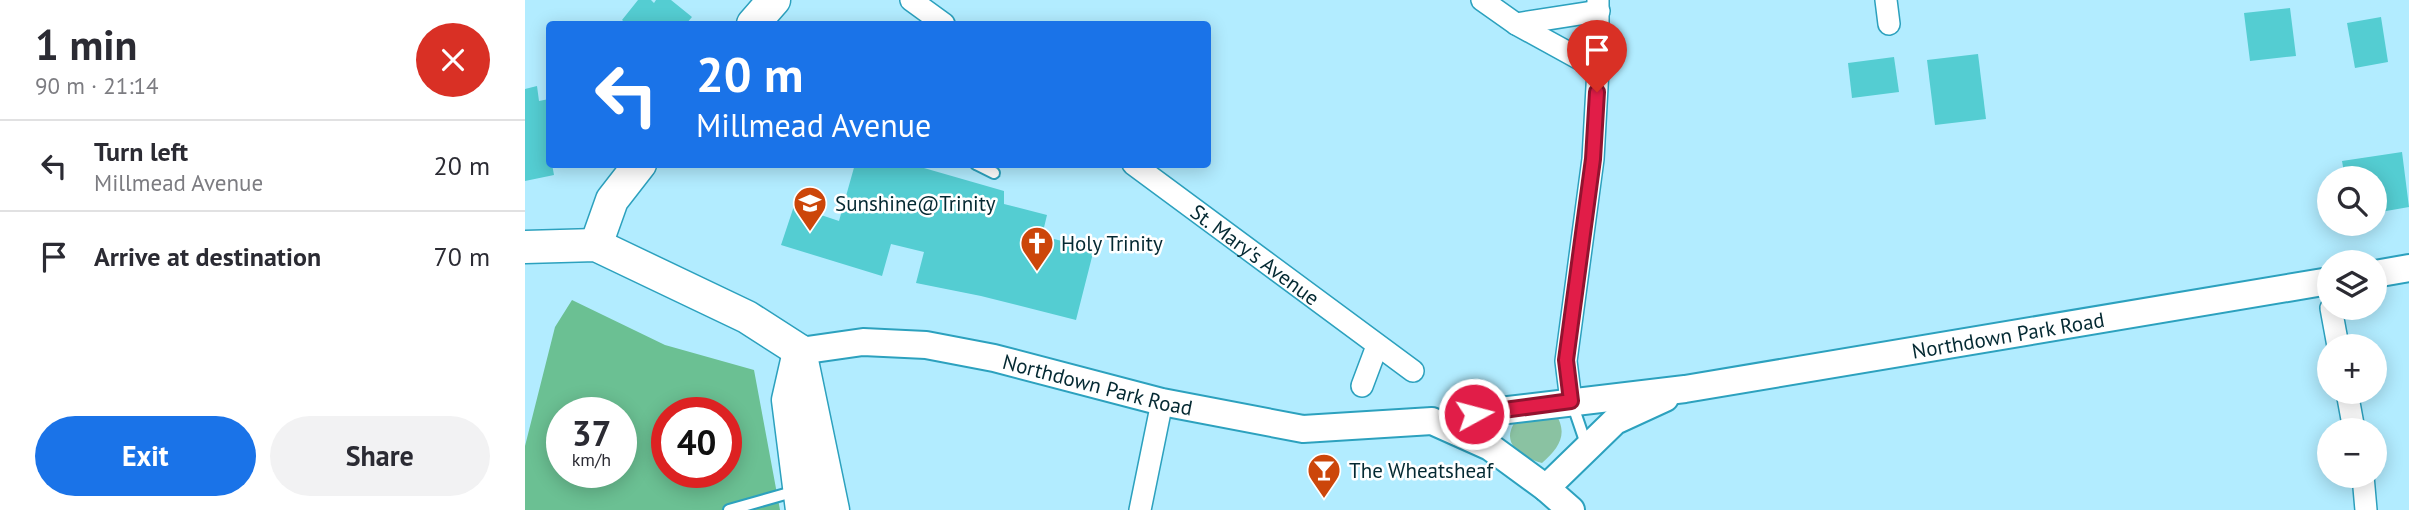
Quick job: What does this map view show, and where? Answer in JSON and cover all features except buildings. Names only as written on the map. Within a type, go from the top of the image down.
[{"type":"main road","points":[[596,245],[612,200],[637,168]]},
{"type":"main road","points":[[525,247],[596,245],[747,317],[800,351],[833,510]]},
{"type":"main road","points":[[800,351],[788,400],[800,500]]},
{"type":"street","points":[[911,0],[940,21]]},
{"type":"street","points":[[1482,0],[1516,24],[1598,69]]},
{"type":"street","points":[[1885,0],[1889,24]]},
{"type":"street","points":[[1516,24],[1599,6],[1593,159],[1566,360],[1571,401]]},
{"type":"street","name":"St. Mary's Avenue","points":[[1138,168],[1413,371]]},
{"type":"street","points":[[2387,272],[2409,268]]},
{"type":"street","name":"Northdown Park Road","points":[[800,351],[863,342],[926,345],[994,358],[1162,402],[1303,429],[1432,421],[1458,432],[1474,414],[1685,389],[2317,290]]},
{"type":"street","points":[[1362,386],[1377,346]]},
{"type":"street","name":"Northdown Park Road","points":[[1546,488],[1615,421],[1685,389]]},
{"type":"street","points":[[1140,510],[1162,402]]},
{"type":"street","points":[[1458,432],[1490,447],[1571,510]]},
{"type":"street","points":[[2364,488],[2366,510]]},
{"type":"lane","points":[[984,168],[994,173]]},
{"type":"lane","points":[[1571,401],[1587,447]]},
{"type":"lane","points":[[729,510],[800,500]]},
{"type":"green space","points":[[572,300],[665,345],[754,370],[780,510],[525,510],[525,446],[555,327]]},
{"type":"green space","points":[[1555,413],[1562,434],[1553,452],[1542,463],[1524,456],[1514,447],[1510,436],[1518,419],[1529,415]]},
{"type":"place","name":"Sunshine@Trinity","points":[[810,233]]},
{"type":"place","name":"Holy Trinity","points":[[1037,273]]},
{"type":"place","name":"The Wheatsheaf","points":[[1324,500]]},
{"type":"route","points":[[1474,414],[1571,401],[1566,360],[1593,159],[1597,92]]}]
